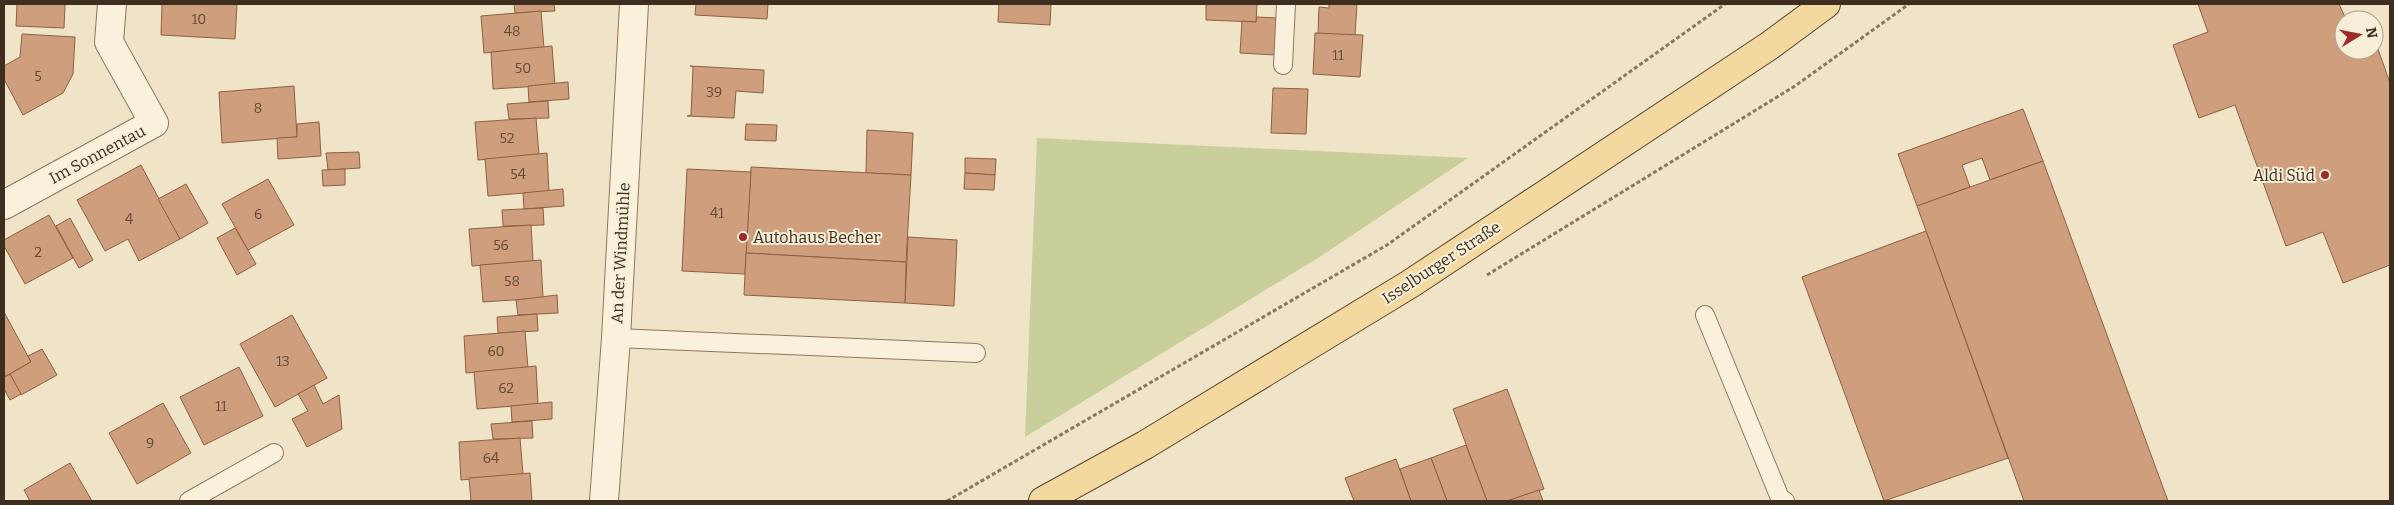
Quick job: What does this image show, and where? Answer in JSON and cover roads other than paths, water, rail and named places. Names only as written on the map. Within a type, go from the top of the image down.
[{"type":"main road","name":"Isselburger Straße","points":[[1043,501],[1145,445],[1410,284],[1761,51],[1826,4]]},
{"type":"street","name":"Im Sonnentau","points":[[4,204],[154,123],[109,42],[112,4]]},
{"type":"street","name":"An der Windmühle","points":[[604,501],[616,338],[634,4]]},
{"type":"lane","points":[[1284,65],[1286,4]]},
{"type":"lane","points":[[1705,315],[1780,498],[1785,501]]},
{"type":"lane","points":[[616,338],[976,353]]},
{"type":"lane","points":[[189,501],[274,453]]},
{"type":"place","name":"Aldi Süd","points":[[2325,175]]},
{"type":"place","name":"Autohaus Becher","points":[[743,237]]}]
